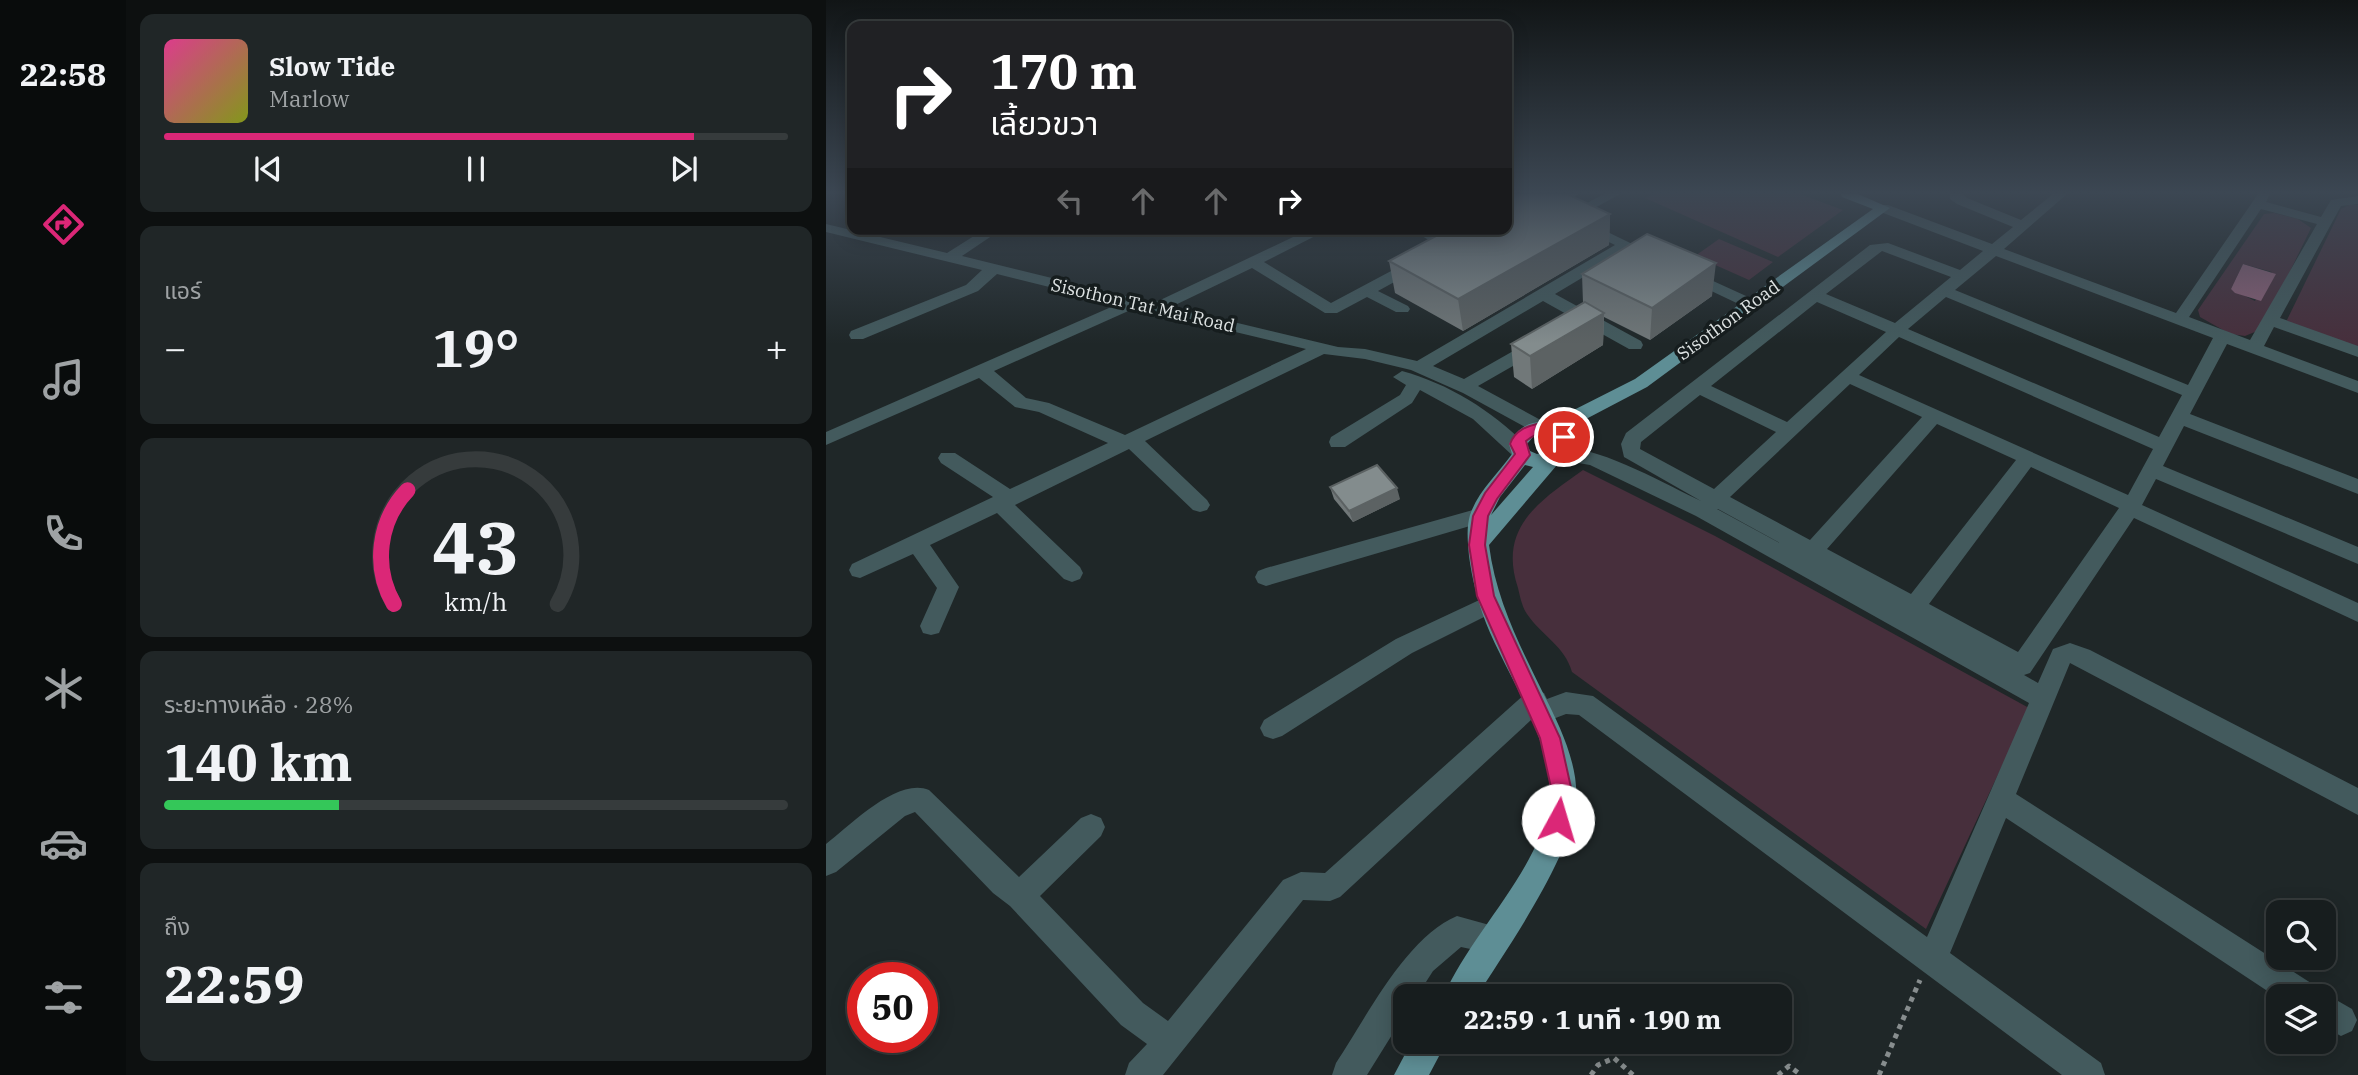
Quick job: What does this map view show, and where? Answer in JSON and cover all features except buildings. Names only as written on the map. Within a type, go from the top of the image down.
[{"type":"main road","name":"Sisothon Road","points":[[1546,429],[1570,422],[1622,390],[1641,383],[1833,244]]},
{"type":"main road","name":"Sisothon Road","points":[[1477,545],[1560,452],[1633,396],[1641,383]]},
{"type":"main road","points":[[1466,984],[1528,886],[1552,838],[1564,801],[1559,768],[1537,707],[1486,596],[1477,545],[1480,516],[1490,496],[1521,453],[1520,438],[1532,430],[1546,429],[1564,437],[1560,452],[1534,461],[1521,453]]},
{"type":"main road","points":[[1410,1075],[1423,1054]]},
{"type":"street","name":"Sisothon Tat Mai Road","points":[[896,244],[1321,348],[1351,360],[1467,386],[1546,429]]},
{"type":"street","points":[[951,257],[971,244]]},
{"type":"street","points":[[1156,308],[1290,244]]},
{"type":"street","points":[[1979,244],[2358,387]]},
{"type":"street","points":[[1709,505],[1897,330],[2001,244]]},
{"type":"street","points":[[2179,320],[2230,244]]},
{"type":"street","points":[[2254,349],[2313,244]]},
{"type":"street","points":[[1338,442],[1406,399],[1417,375],[1542,294],[1626,245],[1751,304]]},
{"type":"street","points":[[1253,262],[1326,309],[1334,309],[1448,246]]},
{"type":"street","points":[[1962,276],[1878,246],[1633,438],[1629,448],[1630,452],[1709,505],[2045,698]]},
{"type":"street","points":[[858,335],[972,288],[993,269]]},
{"type":"street","points":[[1367,291],[1402,309]]},
{"type":"street","points":[[1944,291],[2192,393]]},
{"type":"street","points":[[1542,294],[1635,345]]},
{"type":"street","points":[[1815,295],[2164,446]]},
{"type":"street","points":[[826,439],[1133,303]]},
{"type":"street","points":[[2270,320],[2358,352]]},
{"type":"street","points":[[1467,386],[1554,335]]},
{"type":"street","points":[[1560,452],[1594,459],[1709,505],[1812,552],[2022,666],[2131,506],[2222,337]]},
{"type":"street","points":[[1244,375],[1321,348]]},
{"type":"street","points":[[860,570],[1321,348]]},
{"type":"street","points":[[981,370],[1021,404],[1043,407],[1129,442],[1200,505]]},
{"type":"street","name":"Sisothon Tat Mai Road","points":[[1417,375],[1485,418],[1521,453]]},
{"type":"street","points":[[1847,376],[2358,613]]},
{"type":"street","points":[[1698,387],[1789,431]]},
{"type":"street","points":[[1812,552],[1934,415]]},
{"type":"street","points":[[2179,417],[2358,487]]},
{"type":"street","points":[[948,458],[1005,501],[1073,573]]},
{"type":"street","points":[[1914,607],[2028,458]]},
{"type":"street","points":[[2151,468],[2358,556]]},
{"type":"street","points":[[1266,577],[1480,516]]},
{"type":"street","points":[[917,543],[948,587],[931,626]]},
{"type":"street","points":[[1273,728],[1404,646],[1490,604]]},
{"type":"street","points":[[1932,958],[2061,656],[2070,653],[2358,802]]},
{"type":"street","points":[[1141,1075],[1171,1042],[1293,890],[1301,886],[1330,887],[1537,707],[1566,703],[1584,704],[2089,1075]]},
{"type":"street","points":[[826,862],[896,807],[907,800],[920,799],[1003,883],[1020,896],[1132,1014],[1171,1042]]},
{"type":"street","points":[[2001,799],[2285,984]]},
{"type":"street","points":[[1020,896],[1091,827]]},
{"type":"street","points":[[1348,1075],[1422,960],[1457,931],[1494,939]]},
{"type":"path","points":[[1879,1075],[1932,958]]},
{"type":"path","points":[[1591,1075],[1598,1065],[1614,1058],[1633,1075]]},
{"type":"path","points":[[1778,1075],[1789,1066],[1801,1075]]},
{"type":"shaded area","points":[[1712,244],[1731,244],[1773,262],[1749,280],[1695,256]]},
{"type":"shaded area","points":[[1749,244],[1796,244],[1778,257]]},
{"type":"shaded area","points":[[2243,244],[2303,244],[2262,329],[2245,336],[2230,334],[2200,317],[2198,310]],"holes":[[[2243,264],[2272,272],[2255,301],[2231,289]]]},
{"type":"shaded area","points":[[2324,244],[2358,244],[2358,350],[2285,324]]},
{"type":"shaded area","points":[[2243,264],[2276,274],[2261,301],[2235,293],[2231,289]]},
{"type":"shaded area","points":[[1583,470],[1715,536],[2029,708],[1926,929],[1572,672],[1564,655],[1527,614],[1513,567],[1513,549],[1518,533],[1537,506]]},
{"type":"route","points":[[1558,820],[1564,801],[1559,768],[1535,701],[1486,596],[1477,545],[1480,516],[1490,496],[1522,455],[1518,444],[1520,438],[1525,433],[1541,428],[1552,429],[1564,437]]}]
